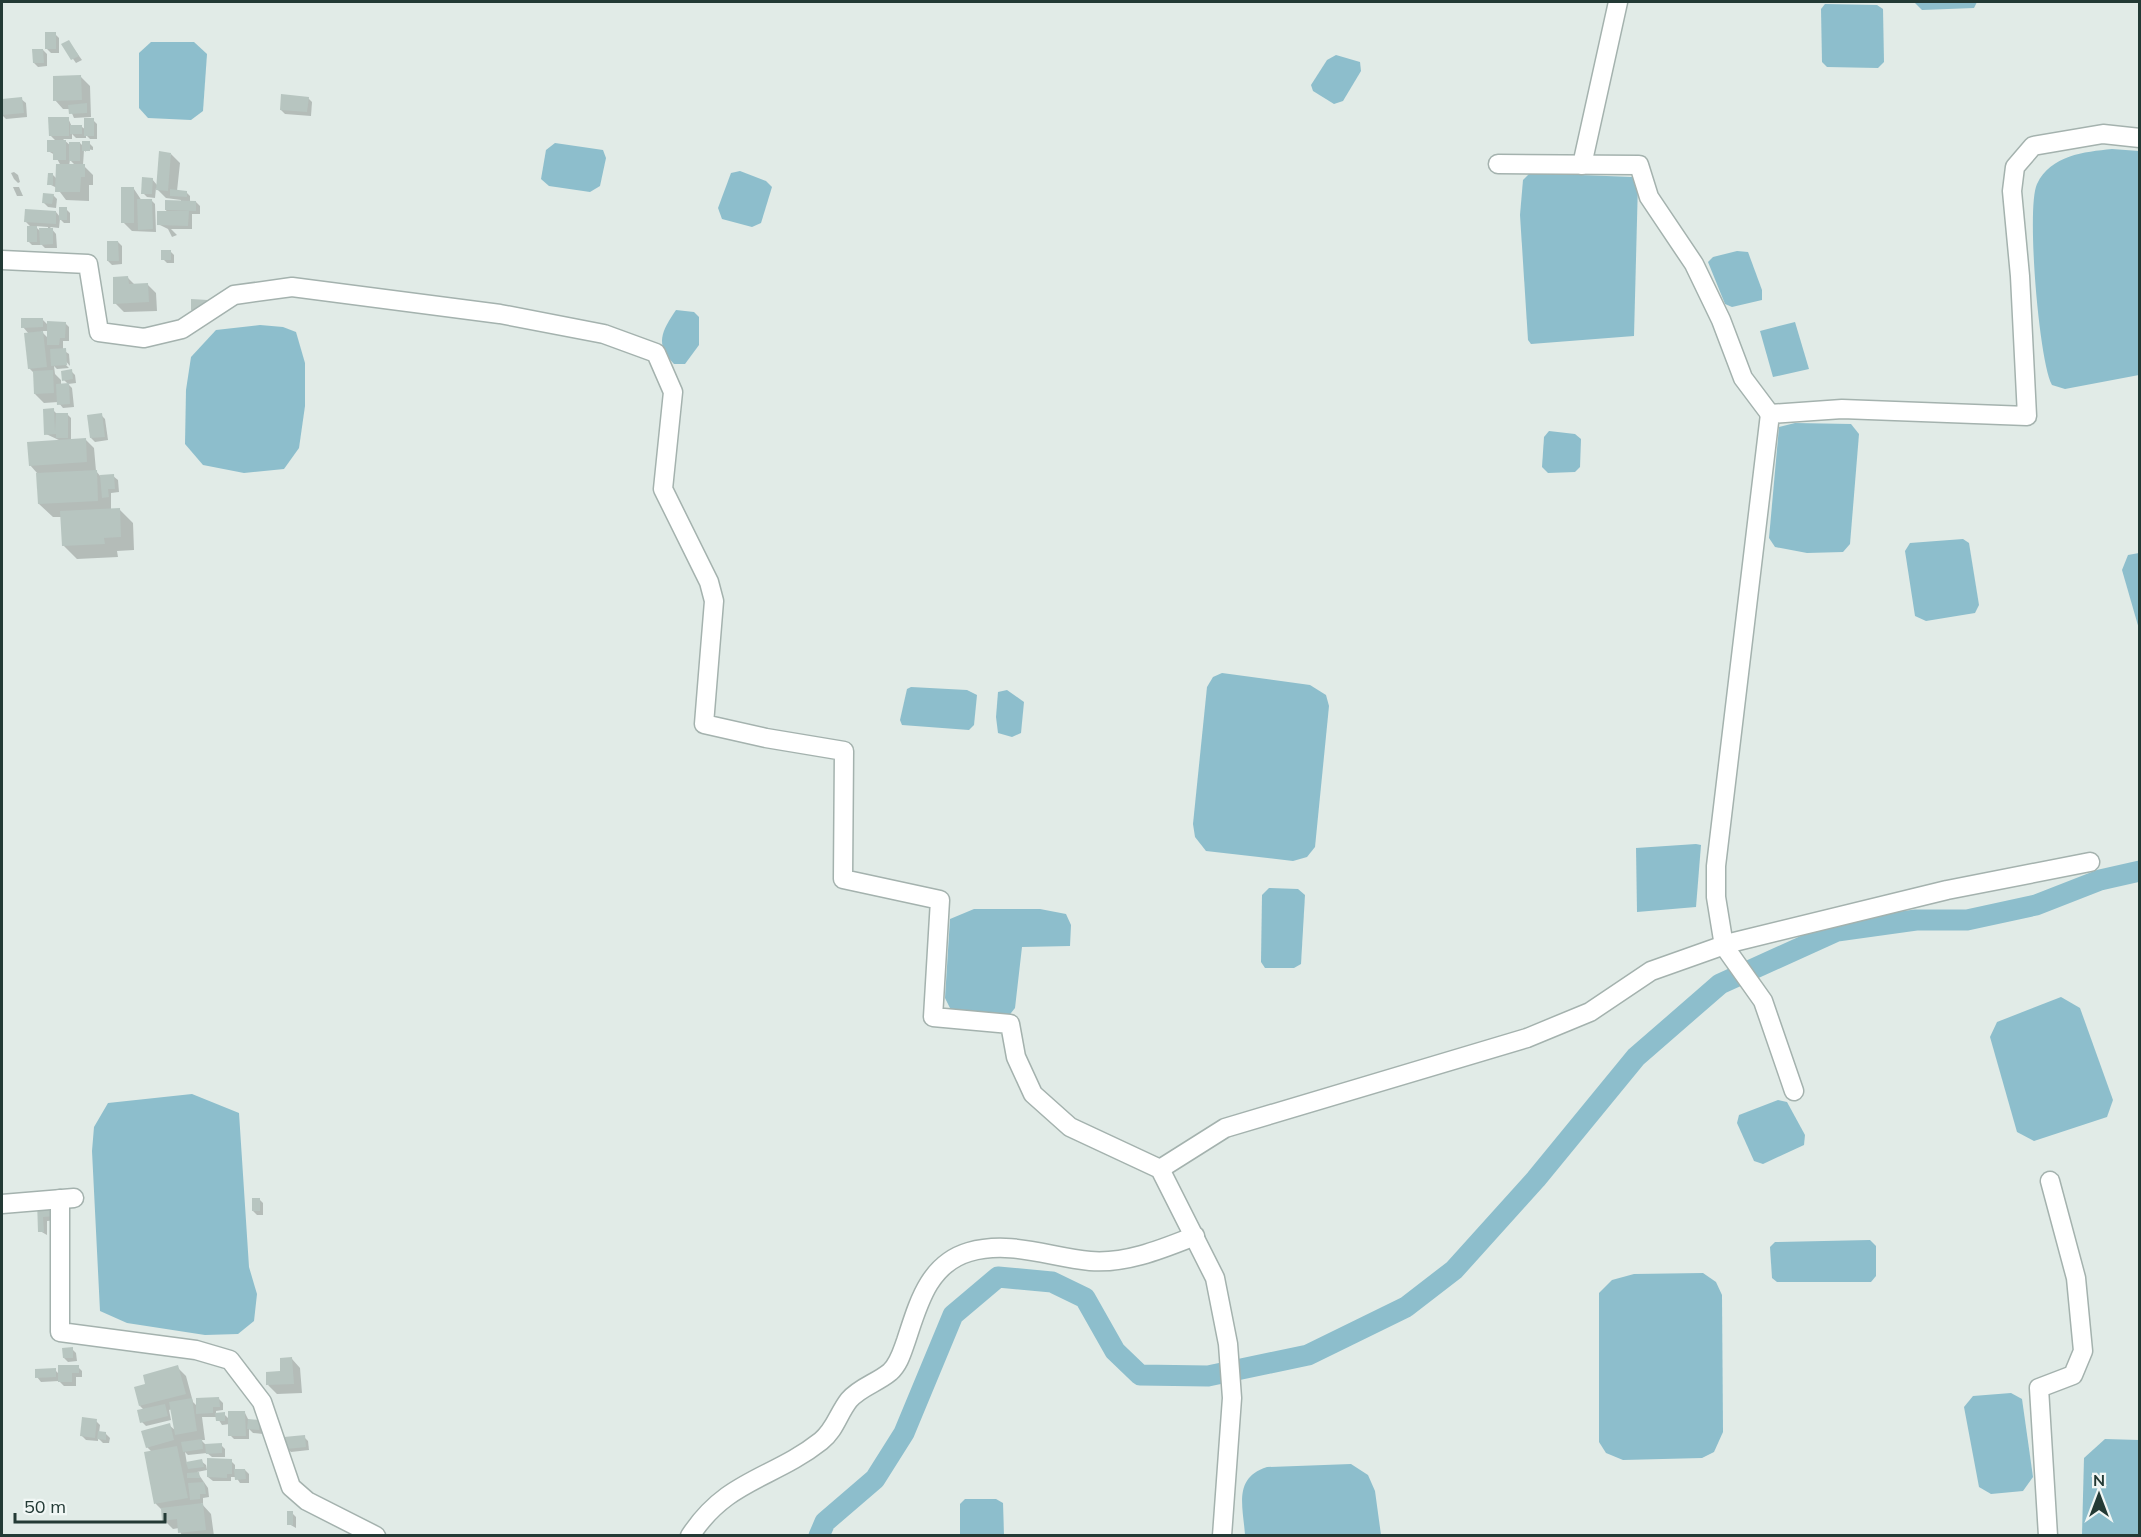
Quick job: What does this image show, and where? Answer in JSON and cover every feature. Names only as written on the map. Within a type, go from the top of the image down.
[{"type":"street","points":[[1582,165],[1618,2]]},
{"type":"street","points":[[1770,414],[1842,409],[2026,416],[2020,276],[2012,191],[2015,167],[2033,146],[2103,134],[2139,138]]},
{"type":"street","points":[[1498,164],[1639,165],[1649,197],[1694,264],[1743,378],[1770,414],[1716,866],[1716,897],[1728,952],[1763,1001],[1794,1091]]},
{"type":"street","points":[[2,260],[88,264],[99,332],[144,338],[183,329],[234,295],[292,287],[500,314],[604,334],[656,353],[673,392],[663,489],[709,582],[714,601],[704,724],[844,752],[843,879],[940,900],[933,1017],[1010,1024],[1016,1057],[1033,1094],[1070,1127],[1160,1168],[1215,1278],[1228,1344],[1232,1398],[1222,1536]]},
{"type":"street","points":[[1160,1168],[1225,1128],[1527,1038],[1590,1012],[1652,971],[1728,952],[1947,890],[2090,862]]},
{"type":"street","points":[[2048,1536],[2039,1388],[2073,1375],[2083,1351],[2076,1278],[2050,1181]]},
{"type":"street","points":[[2,1204],[67,1198],[60,1332],[196,1350],[230,1360],[262,1402],[291,1487],[307,1501],[376,1536]]},
{"type":"street","points":[[690,1536],[702,1517],[726,1495],[792,1460],[821,1441],[832,1430],[848,1401],[891,1372],[900,1360],[920,1300],[933,1276],[949,1261],[967,1253],[1002,1247],[1092,1261],[1124,1258],[1156,1251],[1195,1236]]},
{"type":"water","points":[[1914,2],[1977,2],[1974,8],[1922,10]]},
{"type":"water","points":[[1825,4],[1877,5],[1883,9],[1884,62],[1878,68],[1827,67],[1822,62],[1821,9]]},
{"type":"water","points":[[151,42],[194,42],[207,54],[203,111],[191,120],[148,118],[139,108],[139,53]]},
{"type":"water","points":[[1336,55],[1360,62],[1361,71],[1343,101],[1334,104],[1313,91],[1311,85],[1327,60]]},
{"type":"water","points":[[555,143],[603,150],[606,158],[600,186],[590,192],[549,186],[541,179],[546,150]]},
{"type":"water","points":[[2112,149],[2139,151],[2139,375],[2065,389],[2052,385],[2043,347],[2033,252],[2034,198],[2037,184],[2043,174],[2060,161],[2080,154]]},
{"type":"water","points":[[740,171],[766,181],[772,187],[761,223],[752,227],[722,219],[718,208],[731,173]]},
{"type":"water","points":[[1530,173],[1632,177],[1638,182],[1634,336],[1531,344],[1528,340],[1520,215],[1523,180]]},
{"type":"water","points":[[1737,251],[1748,252],[1762,290],[1762,300],[1732,307],[1725,304],[1708,262],[1713,257]]},
{"type":"water","points":[[676,310],[694,312],[699,317],[699,345],[685,364],[674,364],[662,344],[664,331]]},
{"type":"water","points":[[1795,322],[1809,369],[1773,377],[1760,331]]},
{"type":"water","points":[[260,325],[283,327],[296,332],[305,363],[305,406],[299,448],[284,469],[244,473],[203,465],[185,444],[186,390],[191,357],[216,330]]},
{"type":"water","points":[[1795,423],[1851,424],[1859,434],[1850,544],[1843,552],[1807,553],[1775,547],[1769,538],[1779,427]]},
{"type":"water","points":[[1549,431],[1575,434],[1581,439],[1580,467],[1575,472],[1548,473],[1542,467],[1544,437]]},
{"type":"water","points":[[1963,539],[1969,543],[1979,605],[1975,613],[1926,621],[1915,616],[1905,551],[1910,543]]},
{"type":"water","points":[[2140,553],[2139,629],[2122,570],[2128,555]]},
{"type":"water","points":[[1222,673],[1310,685],[1326,695],[1329,706],[1315,847],[1307,857],[1293,861],[1206,851],[1195,837],[1193,824],[1207,687],[1213,677]]},
{"type":"water","points":[[911,687],[967,690],[977,695],[974,725],[969,730],[902,725],[900,720],[907,689]]},
{"type":"water","points":[[1007,690],[1024,702],[1021,733],[1012,737],[998,733],[996,717],[998,692]]},
{"type":"water","points":[[1701,845],[1696,907],[1637,912],[1636,848]]},
{"type":"water","points":[[1269,888],[1298,889],[1305,895],[1301,964],[1294,968],[1265,968],[1261,962],[1262,895]]},
{"type":"water","points":[[974,909],[1040,909],[1066,914],[1071,925],[1070,946],[1022,947],[1015,1008],[1007,1018],[951,1010],[945,998],[950,919]]},
{"type":"water","points":[[2061,997],[2080,1008],[2113,1100],[2107,1117],[2034,1141],[2017,1132],[1990,1037],[1997,1022]]},
{"type":"water","points":[[192,1094],[239,1113],[249,1267],[257,1294],[254,1321],[238,1334],[205,1335],[127,1323],[100,1311],[92,1151],[94,1127],[108,1103]]},
{"type":"water","points":[[1778,1100],[1787,1102],[1805,1135],[1804,1145],[1763,1164],[1754,1161],[1737,1123],[1739,1115]]},
{"type":"water","points":[[1870,1240],[1876,1246],[1876,1276],[1871,1282],[1777,1282],[1772,1278],[1770,1247],[1775,1242]]},
{"type":"water","points":[[1703,1273],[1716,1282],[1722,1295],[1723,1432],[1714,1452],[1702,1458],[1623,1460],[1606,1453],[1599,1442],[1599,1293],[1612,1280],[1634,1274]]},
{"type":"water","points":[[2011,1393],[2022,1399],[2033,1477],[2023,1491],[1991,1494],[1979,1487],[1964,1407],[1973,1396]]},
{"type":"water","points":[[2105,1439],[2139,1440],[2139,1535],[2082,1535],[2084,1458]]},
{"type":"water","points":[[1351,1464],[1368,1475],[1375,1491],[1381,1535],[1245,1535],[1242,1494],[1249,1478],[1256,1472],[1267,1467]]},
{"type":"water","points":[[965,1499],[996,1499],[1003,1503],[1004,1535],[960,1535],[960,1504]]},
{"type":"building","points":[[45,32],[56,32],[56,49],[45,49]]},
{"type":"building","points":[[69,40],[79,56],[71,60],[61,44]]},
{"type":"building","points":[[32,49],[43,49],[44,63],[33,63]]},
{"type":"building","points":[[81,75],[82,100],[53,101],[53,76]]},
{"type":"building","points":[[281,94],[309,97],[307,112],[280,110]]},
{"type":"building","points":[[22,97],[24,113],[2,115],[2,99]]},
{"type":"building","points":[[87,103],[87,113],[69,114],[68,105]]},
{"type":"building","points":[[48,117],[69,117],[69,136],[49,136]]},
{"type":"building","points":[[84,118],[94,118],[94,136],[84,136]]},
{"type":"building","points":[[70,125],[82,125],[82,134],[70,134]]},
{"type":"building","points":[[47,140],[66,140],[66,160],[53,160],[53,152],[47,152]]},
{"type":"building","points":[[82,141],[90,141],[90,151],[82,151]]},
{"type":"building","points":[[69,142],[80,142],[80,161],[69,161]]},
{"type":"building","points":[[159,151],[171,153],[168,191],[156,190]]},
{"type":"building","points":[[56,164],[85,164],[85,177],[81,177],[80,192],[55,192]]},
{"type":"building","points":[[48,173],[53,173],[53,185],[47,185]]},
{"type":"building","points":[[142,177],[153,178],[152,194],[141,194]]},
{"type":"building","points":[[121,187],[134,187],[134,223],[121,223]]},
{"type":"building","points":[[170,189],[187,191],[187,197],[170,196]]},
{"type":"building","points":[[43,193],[54,194],[52,204],[42,203]]},
{"type":"building","points":[[137,199],[152,199],[153,229],[138,230]]},
{"type":"building","points":[[165,200],[196,201],[196,211],[165,210]]},
{"type":"building","points":[[59,207],[67,207],[67,220],[59,220]]},
{"type":"building","points":[[25,209],[56,211],[56,224],[24,222]]},
{"type":"building","points":[[157,211],[189,211],[188,226],[157,225]]},
{"type":"building","points":[[27,226],[37,226],[37,242],[27,242]]},
{"type":"building","points":[[39,228],[53,228],[53,244],[40,245]]},
{"type":"building","points":[[107,241],[118,241],[119,261],[107,261]]},
{"type":"building","points":[[161,250],[171,250],[171,260],[161,260]]},
{"type":"building","points":[[128,276],[129,284],[148,283],[149,302],[113,304],[113,277]]},
{"type":"building","points":[[191,299],[208,300],[208,311],[191,310]]},
{"type":"building","points":[[21,318],[43,318],[43,327],[21,328]]},
{"type":"building","points":[[47,321],[66,322],[65,338],[60,338],[59,345],[47,345]]},
{"type":"building","points":[[43,331],[47,367],[28,369],[24,333]]},
{"type":"building","points":[[66,348],[67,365],[51,366],[50,349]]},
{"type":"building","points":[[72,369],[73,379],[62,381],[61,371]]},
{"type":"building","points":[[53,370],[54,393],[34,394],[33,371]]},
{"type":"building","points":[[69,383],[70,404],[57,405],[56,384]]},
{"type":"building","points":[[54,408],[55,431],[56,413],[68,413],[68,438],[56,438],[56,434],[44,435],[43,409]]},
{"type":"building","points":[[102,413],[105,437],[90,438],[87,415]]},
{"type":"building","points":[[86,438],[87,462],[29,466],[27,442]]},
{"type":"building","points":[[97,470],[98,501],[38,504],[36,473]]},
{"type":"building","points":[[114,474],[115,489],[108,489],[109,497],[102,498],[100,475]]},
{"type":"building","points":[[120,508],[121,537],[104,538],[105,544],[62,546],[60,511]]},
{"type":"building","points":[[252,1198],[260,1198],[260,1211],[252,1211]]},
{"type":"building","points":[[55,1199],[56,1216],[43,1217],[44,1232],[38,1232],[37,1200]]},
{"type":"building","points":[[73,1347],[73,1358],[63,1358],[62,1348]]},
{"type":"building","points":[[292,1357],[294,1384],[266,1385],[266,1372],[280,1371],[280,1358]]},
{"type":"building","points":[[58,1365],[79,1365],[79,1373],[72,1373],[72,1382],[58,1382]]},
{"type":"building","points":[[178,1365],[186,1394],[139,1406],[134,1387],[145,1384],[143,1375]]},
{"type":"building","points":[[56,1368],[56,1377],[35,1378],[35,1369]]},
{"type":"building","points":[[219,1397],[220,1407],[213,1407],[213,1413],[196,1414],[196,1398]]},
{"type":"building","points":[[192,1398],[197,1431],[175,1435],[169,1402]]},
{"type":"building","points":[[165,1404],[168,1416],[140,1423],[137,1410]]},
{"type":"building","points":[[228,1411],[245,1411],[246,1436],[228,1436]]},
{"type":"building","points":[[225,1412],[225,1421],[216,1421],[215,1413]]},
{"type":"building","points":[[82,1417],[97,1419],[95,1438],[80,1436]]},
{"type":"building","points":[[248,1419],[260,1420],[259,1430],[247,1429]]},
{"type":"building","points":[[170,1423],[174,1440],[146,1448],[141,1431]]},
{"type":"building","points":[[98,1431],[106,1432],[106,1440],[97,1439]]},
{"type":"building","points":[[305,1435],[306,1447],[286,1449],[284,1437]]},
{"type":"building","points":[[202,1439],[203,1449],[183,1452],[181,1442]]},
{"type":"building","points":[[222,1443],[222,1453],[206,1454],[205,1444]]},
{"type":"building","points":[[177,1446],[188,1498],[154,1504],[144,1452]]},
{"type":"building","points":[[207,1458],[232,1459],[232,1474],[227,1474],[227,1478],[207,1477]]},
{"type":"building","points":[[202,1459],[204,1467],[188,1469],[186,1462]]},
{"type":"building","points":[[234,1469],[245,1469],[246,1479],[235,1480]]},
{"type":"building","points":[[199,1472],[200,1478],[187,1478],[187,1473]]},
{"type":"building","points":[[204,1482],[206,1494],[200,1494],[200,1499],[190,1500],[188,1483]]},
{"type":"building","points":[[203,1503],[206,1530],[178,1533],[177,1519],[162,1521],[161,1508]]},
{"type":"building","points":[[287,1511],[293,1511],[293,1525],[287,1525]]},
{"type":"waterway","points":[[819,1536],[825,1522],[875,1479],[904,1433],[953,1315],[998,1277],[1052,1282],[1085,1298],[1115,1351],[1140,1375],[1208,1376],[1308,1355],[1406,1307],[1454,1270],[1536,1179],[1636,1057],[1720,984],[1837,931],[1916,920],[1967,920],[2036,905],[2100,880],[2140,871]]}]
